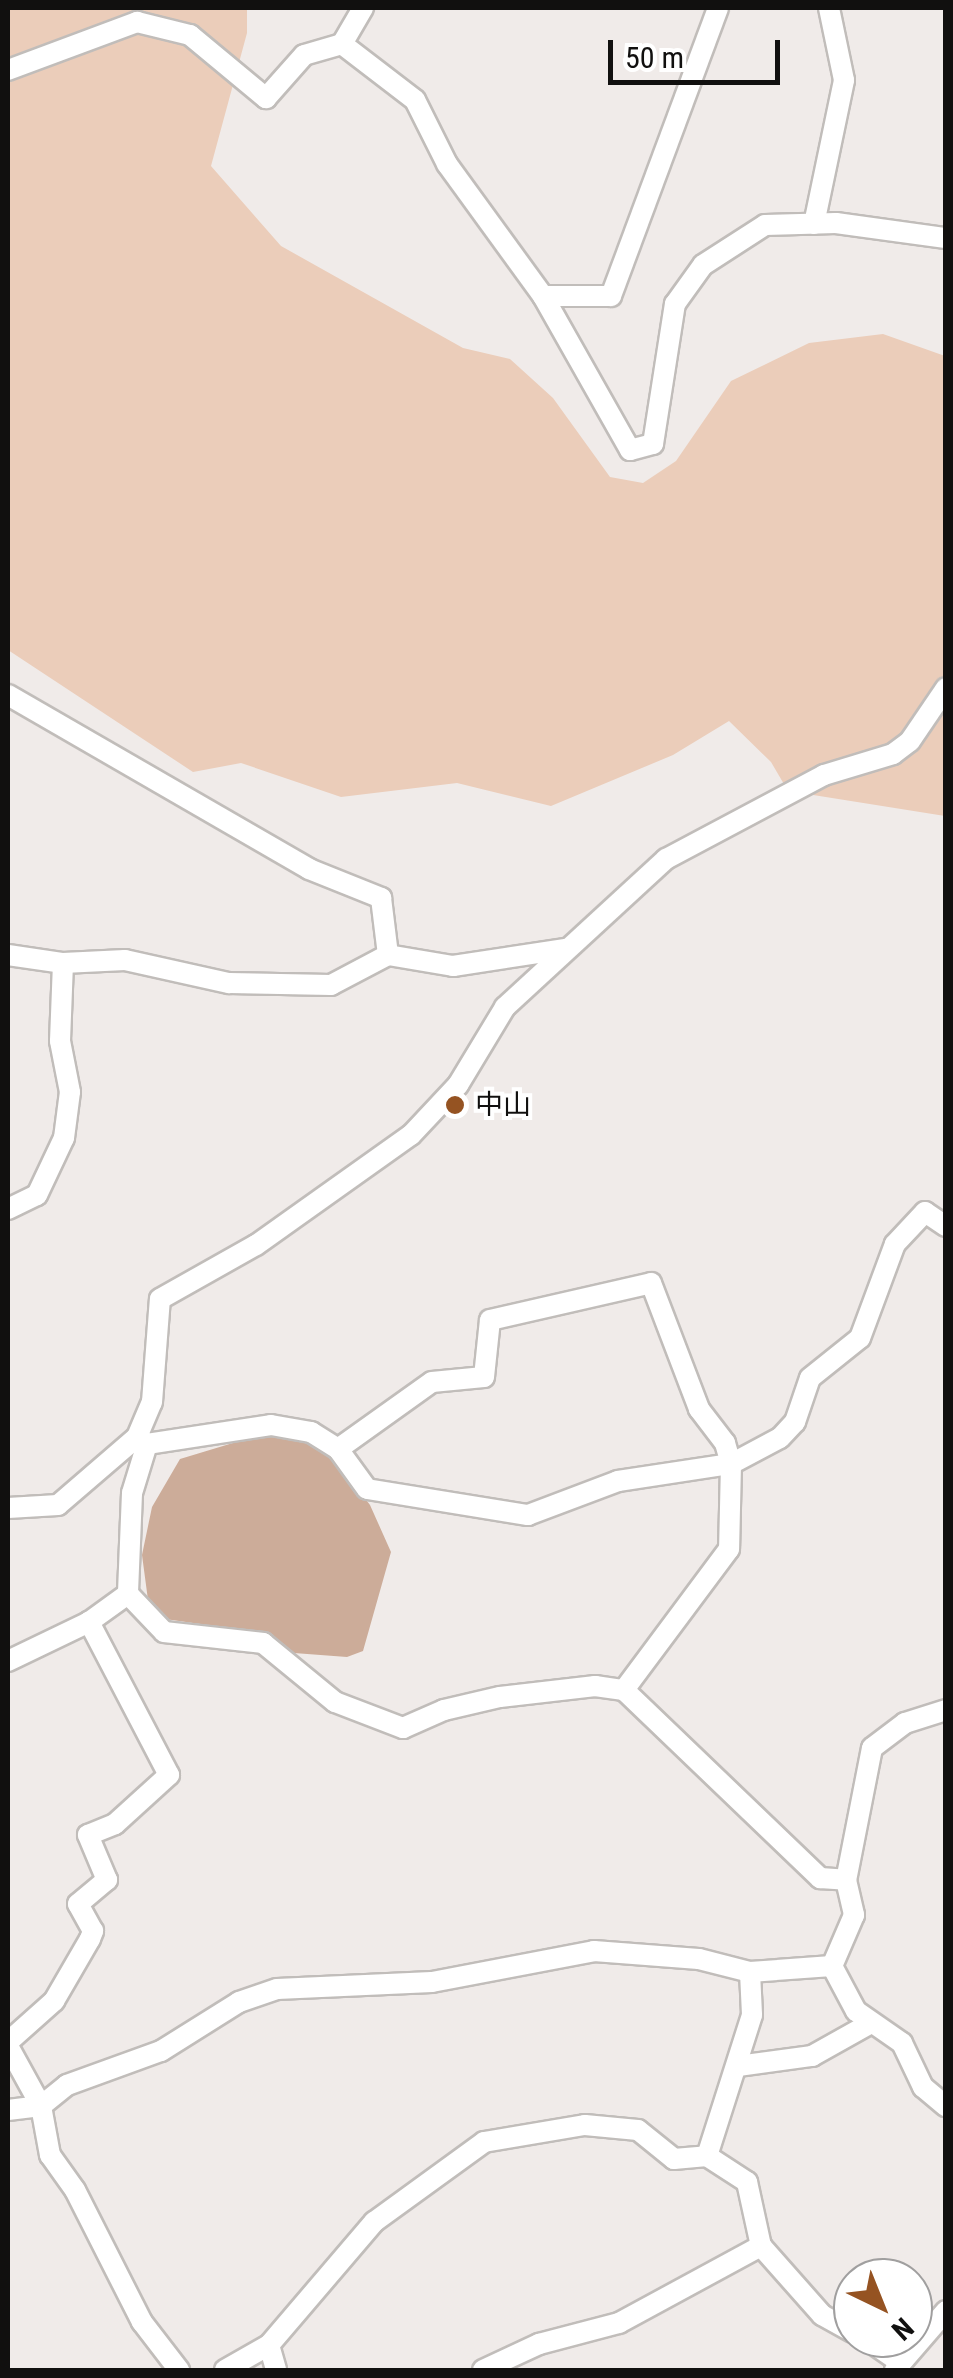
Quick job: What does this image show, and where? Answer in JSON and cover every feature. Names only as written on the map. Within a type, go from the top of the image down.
[{"type":"street","points":[[543,296],[611,296],[718,8]]},
{"type":"street","points":[[814,224],[844,80],[829,8]]},
{"type":"street","points":[[8,70],[137,22],[190,36],[266,98],[304,55],[342,44],[358,9]]},
{"type":"street","points":[[342,44],[415,100],[447,164],[543,296],[630,450],[653,444],[675,304],[703,265],[766,225],[910,228],[946,238]]},
{"type":"street","points":[[846,1880],[820,1878],[624,1690],[595,1686],[500,1697],[444,1710],[403,1728],[335,1702],[263,1643],[164,1632],[128,1594],[132,1493],[152,1402],[160,1299],[256,1244],[412,1134],[458,1086],[504,1007],[666,858],[713,828],[824,775],[893,754],[910,741],[946,688]]},
{"type":"street","points":[[8,695],[309,869],[381,898],[388,955]]},
{"type":"street","points":[[8,955],[63,963],[125,960],[230,982],[331,985],[388,955],[453,966],[564,949]]},
{"type":"street","points":[[8,1209],[37,1195],[64,1138],[70,1092],[60,1041],[63,963]]},
{"type":"street","points":[[8,1508],[58,1505],[142,1440],[271,1426],[311,1432],[338,1449],[367,1489],[528,1514],[618,1480],[731,1464],[780,1438],[795,1422],[810,1378],[860,1338],[895,1244],[926,1212],[946,1226]]},
{"type":"street","points":[[338,1449],[432,1382],[484,1376],[490,1320],[651,1283],[693,1396],[726,1443],[731,1464],[728,1549],[624,1690]]},
{"type":"street","points":[[8,1661],[89,1622],[128,1594]]},
{"type":"street","points":[[89,1622],[169,1775],[115,1824],[88,1835],[107,1880],[78,1904],[92,1930],[90,1939],[54,2001],[8,2044],[41,2106],[50,2155],[75,2190],[142,2322],[179,2370]]},
{"type":"street","points":[[832,1966],[854,1914],[846,1880],[872,1748],[905,1723],[946,1710]]},
{"type":"street","points":[[8,2110],[41,2106],[67,2085],[161,2051],[239,2002],[277,1989],[432,1982],[594,1951],[699,1960],[750,1972],[832,1966]]},
{"type":"street","points":[[832,1966],[869,2024],[902,2043],[923,2087],[946,2106]]},
{"type":"street","points":[[707,2156],[752,2014],[750,1972]]},
{"type":"street","points":[[738,2066],[812,2056],[869,2024]]},
{"type":"street","points":[[225,2370],[269,2345],[374,2222],[484,2142],[585,2125],[638,2130],[674,2159],[707,2156],[747,2182],[761,2246],[822,2315],[833,2321]]},
{"type":"street","points":[[483,2370],[509,2365],[619,2323],[761,2246]]},
{"type":"street","points":[[898,2367],[946,2311]]},
{"type":"street","points":[[269,2345],[276,2370]]},
{"type":"shaded area","points":[[8,8],[247,8],[247,33],[211,166],[281,246],[463,348],[510,359],[553,398],[610,477],[643,483],[676,461],[731,381],[809,343],[883,334],[945,356],[945,816],[788,791],[771,762],[729,721],[673,755],[551,806],[457,783],[341,797],[241,763],[193,772],[8,650]]},
{"type":"shaded area","points":[[259,1435],[298,1435],[333,1456],[370,1505],[391,1552],[363,1651],[347,1657],[294,1653],[270,1634],[165,1619],[148,1600],[142,1555],[152,1507],[180,1459]]},
{"type":"place","name":"中山","points":[[455,1105]]}]
